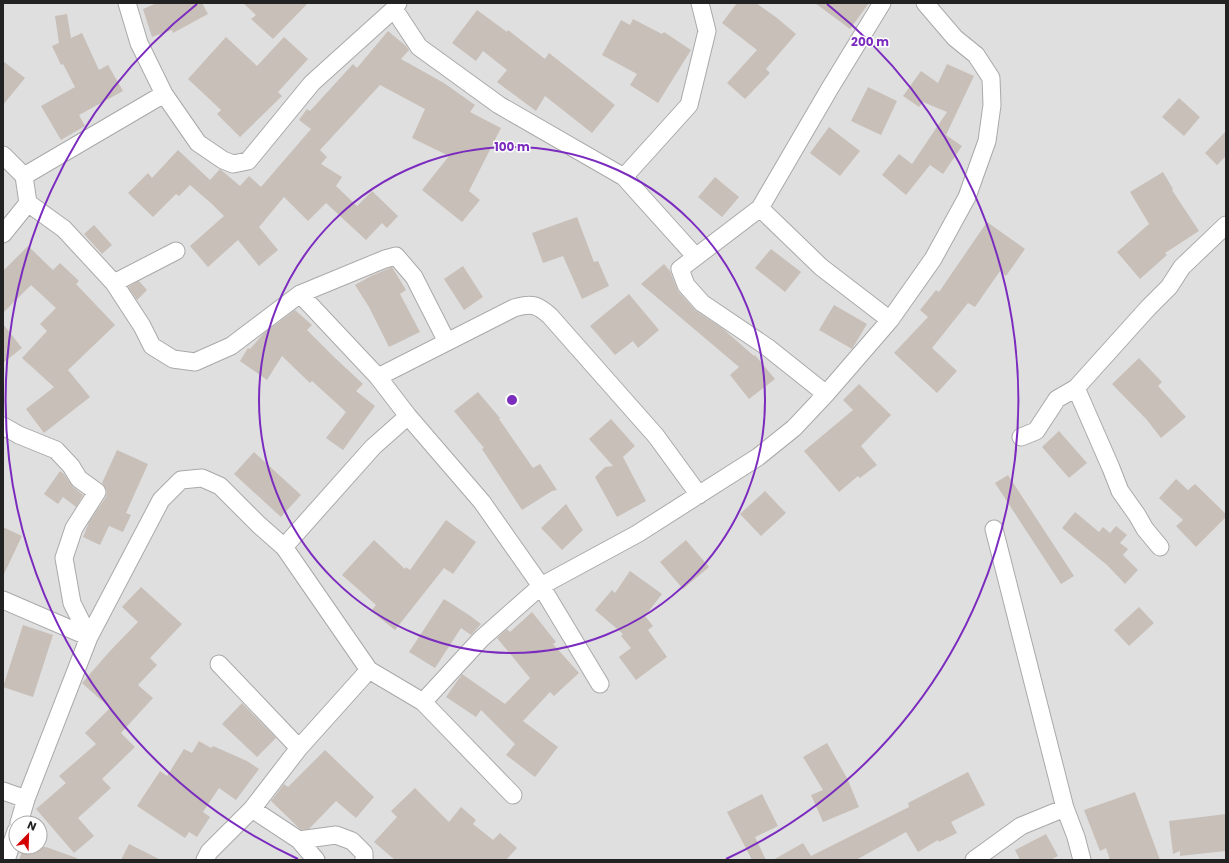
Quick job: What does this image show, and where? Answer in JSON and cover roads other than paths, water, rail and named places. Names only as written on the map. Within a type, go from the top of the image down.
[{"type":"street","points":[[127,3],[139,43],[164,94],[198,143],[222,160],[233,164],[248,161],[312,83],[396,6],[419,47],[499,105],[624,177],[696,257]]},
{"type":"street","points":[[624,177],[689,105],[707,32],[700,3]]},
{"type":"street","points":[[826,394],[767,347],[702,303],[686,285],[680,269],[760,208],[830,88],[882,3]]},
{"type":"street","points":[[423,702],[481,639],[541,586],[638,534],[758,457],[794,428],[826,394],[890,320],[933,259],[967,197],[987,141],[992,105],[991,78],[976,55],[955,38],[925,3]]},
{"type":"street","points":[[24,176],[164,94]]},
{"type":"street","points":[[3,155],[24,176],[28,203],[64,230],[114,283],[142,326],[152,346],[173,359],[195,362],[231,346],[300,294],[385,259],[396,256],[414,277],[447,342]]},
{"type":"street","points":[[3,234],[28,203]]},
{"type":"street","points":[[760,208],[821,267],[890,320]]},
{"type":"street","points":[[1021,437],[1036,431],[1057,399],[1076,388],[1148,308],[1169,288],[1182,267],[1226,225]]},
{"type":"street","points":[[114,283],[176,251]]},
{"type":"street","points":[[300,294],[378,377],[408,416],[482,502],[541,586],[600,684]]},
{"type":"street","points":[[378,377],[514,308],[528,304],[542,308],[656,436],[698,495]]},
{"type":"street","points":[[1076,388],[1120,491],[1145,529],[1160,547]]},
{"type":"street","points":[[284,547],[373,447],[408,416]]},
{"type":"street","points":[[3,426],[19,435],[56,450],[71,466],[79,478],[97,492],[74,528],[64,558],[72,603],[89,636]]},
{"type":"street","points":[[21,815],[26,799],[89,636],[161,500],[181,480],[202,478],[220,486],[259,525],[284,547],[369,670],[423,702],[513,795]]},
{"type":"street","points":[[994,529],[1065,808],[1076,837],[1082,860]]},
{"type":"street","points":[[3,600],[89,636]]},
{"type":"street","points":[[219,664],[299,748]]},
{"type":"street","points":[[205,860],[209,852],[252,809],[299,748],[369,670]]},
{"type":"street","points":[[3,791],[26,799]]},
{"type":"street","points":[[974,860],[1021,826],[1065,808]]},
{"type":"street","points":[[252,809],[299,840],[316,860]]},
{"type":"street","points":[[299,840],[336,835],[352,841],[364,853],[364,860]]}]
